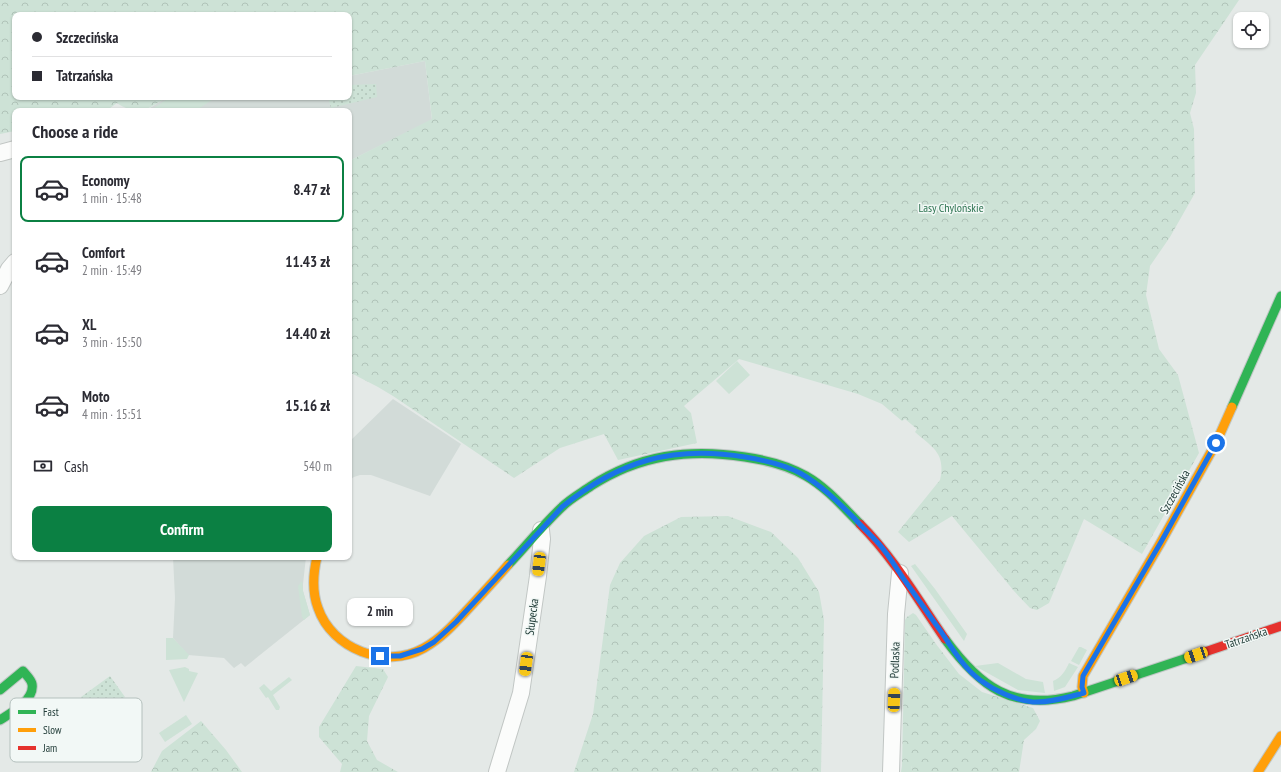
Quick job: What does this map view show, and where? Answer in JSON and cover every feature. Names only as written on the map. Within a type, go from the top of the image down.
[{"type":"street","points":[[0,153],[12,150]]},
{"type":"street","points":[[0,286],[12,266]]},
{"type":"street","name":"Szczecińska","points":[[1084,693],[1082,687],[1083,676],[1161,542],[1216,443],[1281,296]]},
{"type":"street","name":"Tatrzańska","points":[[316,560],[313,583],[318,609],[334,634],[344,643],[365,654],[400,656],[422,649],[446,633],[562,507],[595,483],[622,468],[643,461],[668,456],[704,453],[725,454],[764,460],[798,472],[815,482],[836,499],[873,537],[961,660],[980,680],[1005,694],[1033,702],[1048,701],[1084,693],[1281,626]]},
{"type":"street","name":"Słupecka","points":[[497,772],[522,693],[538,576],[542,539],[541,530]]},
{"type":"street","name":"Podlaska","points":[[891,772],[896,614],[900,573]]},
{"type":"street","points":[[0,690],[23,671],[32,684],[32,689],[28,698]]},
{"type":"street","points":[[0,720],[10,713]]},
{"type":"street","points":[[1258,772],[1281,736]]},
{"type":"shaded area","points":[[425,61],[432,120],[352,160],[352,108],[150,108],[162,100],[352,100],[352,75]]},
{"type":"shaded area","points":[[393,399],[461,444],[430,496],[371,475],[360,475],[352,478],[352,439]]},
{"type":"shaded area","points":[[173,560],[306,560],[303,591],[310,615],[245,667],[241,663],[234,668],[224,658],[188,655],[173,638],[175,598]]},
{"type":"green space","name":"Lasy Chylońskie","points":[[0,0],[1239,0],[1195,65],[1196,93],[1190,113],[1194,129],[1195,193],[1170,237],[1150,266],[1146,295],[1159,349],[1178,375],[1199,453],[1142,554],[1084,519],[1049,603],[1037,610],[1030,608],[1014,591],[952,516],[909,542],[898,532],[940,480],[941,463],[932,447],[915,432],[917,429],[905,419],[902,421],[882,404],[858,394],[739,359],[684,406],[691,413],[697,443],[618,460],[604,434],[560,448],[514,478],[393,396],[352,374],[352,159],[432,119],[425,61],[352,75],[352,12],[12,12],[12,100],[162,100],[148,108],[126,108],[117,103],[110,108],[12,108],[12,132],[0,134]]},
{"type":"green space","points":[[376,84],[377,97],[331,108],[329,100],[352,100],[352,85]]},
{"type":"green space","points":[[166,100],[212,100],[200,108],[154,108]]},
{"type":"green space","points":[[737,361],[750,375],[729,394],[716,381]]},
{"type":"green space","points":[[728,516],[771,532],[798,558],[819,592],[824,620],[821,772],[574,772],[593,714],[610,585],[620,563],[644,536],[681,517]]},
{"type":"green space","points":[[915,564],[967,634],[964,641],[911,566]]},
{"type":"green space","points":[[302,581],[303,591],[310,615],[304,620],[302,617],[298,586]]},
{"type":"green space","points":[[913,613],[959,674],[982,692],[1033,708],[1040,721],[1036,729],[1024,740],[1019,772],[913,772],[911,766],[902,766],[905,620]]},
{"type":"green space","points":[[166,638],[173,638],[189,655],[187,659],[166,660]]},
{"type":"green space","points":[[1079,647],[1087,650],[1079,665],[1071,661]]},
{"type":"green space","points":[[998,663],[1026,679],[1043,682],[1045,693],[1018,690],[975,666]]},
{"type":"green space","points":[[1069,663],[1078,667],[1065,687],[1054,691],[1053,681],[1061,676]]},
{"type":"green space","points":[[356,666],[383,669],[388,677],[369,716],[367,741],[377,760],[398,772],[340,772],[342,764],[319,737],[319,727]]},
{"type":"green space","points":[[185,667],[189,669],[189,671],[198,673],[184,702],[169,670]]},
{"type":"green space","points":[[110,676],[125,697],[82,698],[81,697]]},
{"type":"green space","points":[[289,677],[292,680],[273,695],[280,707],[279,710],[276,710],[268,697],[266,698],[259,688],[264,684],[271,691]]},
{"type":"green space","points":[[186,715],[192,724],[165,742],[159,733]]},
{"type":"green space","points":[[201,721],[226,750],[242,772],[151,772],[162,751]]},
{"type":"green space","points":[[902,766],[911,766],[913,772],[901,772]]},
{"type":"traffic: fast","points":[[1232,407],[1281,296]]},
{"type":"traffic: fast","points":[[508,565],[541,528],[572,499],[609,475],[627,467],[665,456],[704,453],[724,454],[769,461],[784,466],[806,476],[821,486],[860,524]]},
{"type":"traffic: fast","points":[[945,639],[971,670],[985,682],[999,691],[1015,697],[1032,700],[1051,700],[1073,696],[1196,655]]},
{"type":"traffic: fast","points":[[0,690],[23,671],[30,679],[32,684],[32,690],[28,698]]},
{"type":"traffic: fast","points":[[0,720],[10,714]]},
{"type":"traffic: slow","points":[[1084,693],[1082,687],[1083,676],[1161,542],[1216,443],[1232,407]]},
{"type":"traffic: slow","points":[[317,560],[314,576],[316,602],[325,622],[335,635],[347,644],[362,652],[377,656],[393,657],[409,654],[424,648],[437,640],[459,619],[508,565]]},
{"type":"traffic: slow","points":[[1258,772],[1281,736]]},
{"type":"traffic: jam","points":[[860,524],[895,565],[945,639]]},
{"type":"traffic: jam","points":[[1196,655],[1281,626]]},
{"type":"route","points":[[380,656],[400,656],[422,649],[446,633],[562,507],[595,483],[622,468],[643,461],[668,456],[704,453],[764,460],[798,472],[815,482],[836,499],[879,544],[961,660],[971,672],[991,687],[1005,694],[1033,702],[1048,701],[1084,693],[1082,687],[1083,676],[1161,542],[1216,443]]}]
